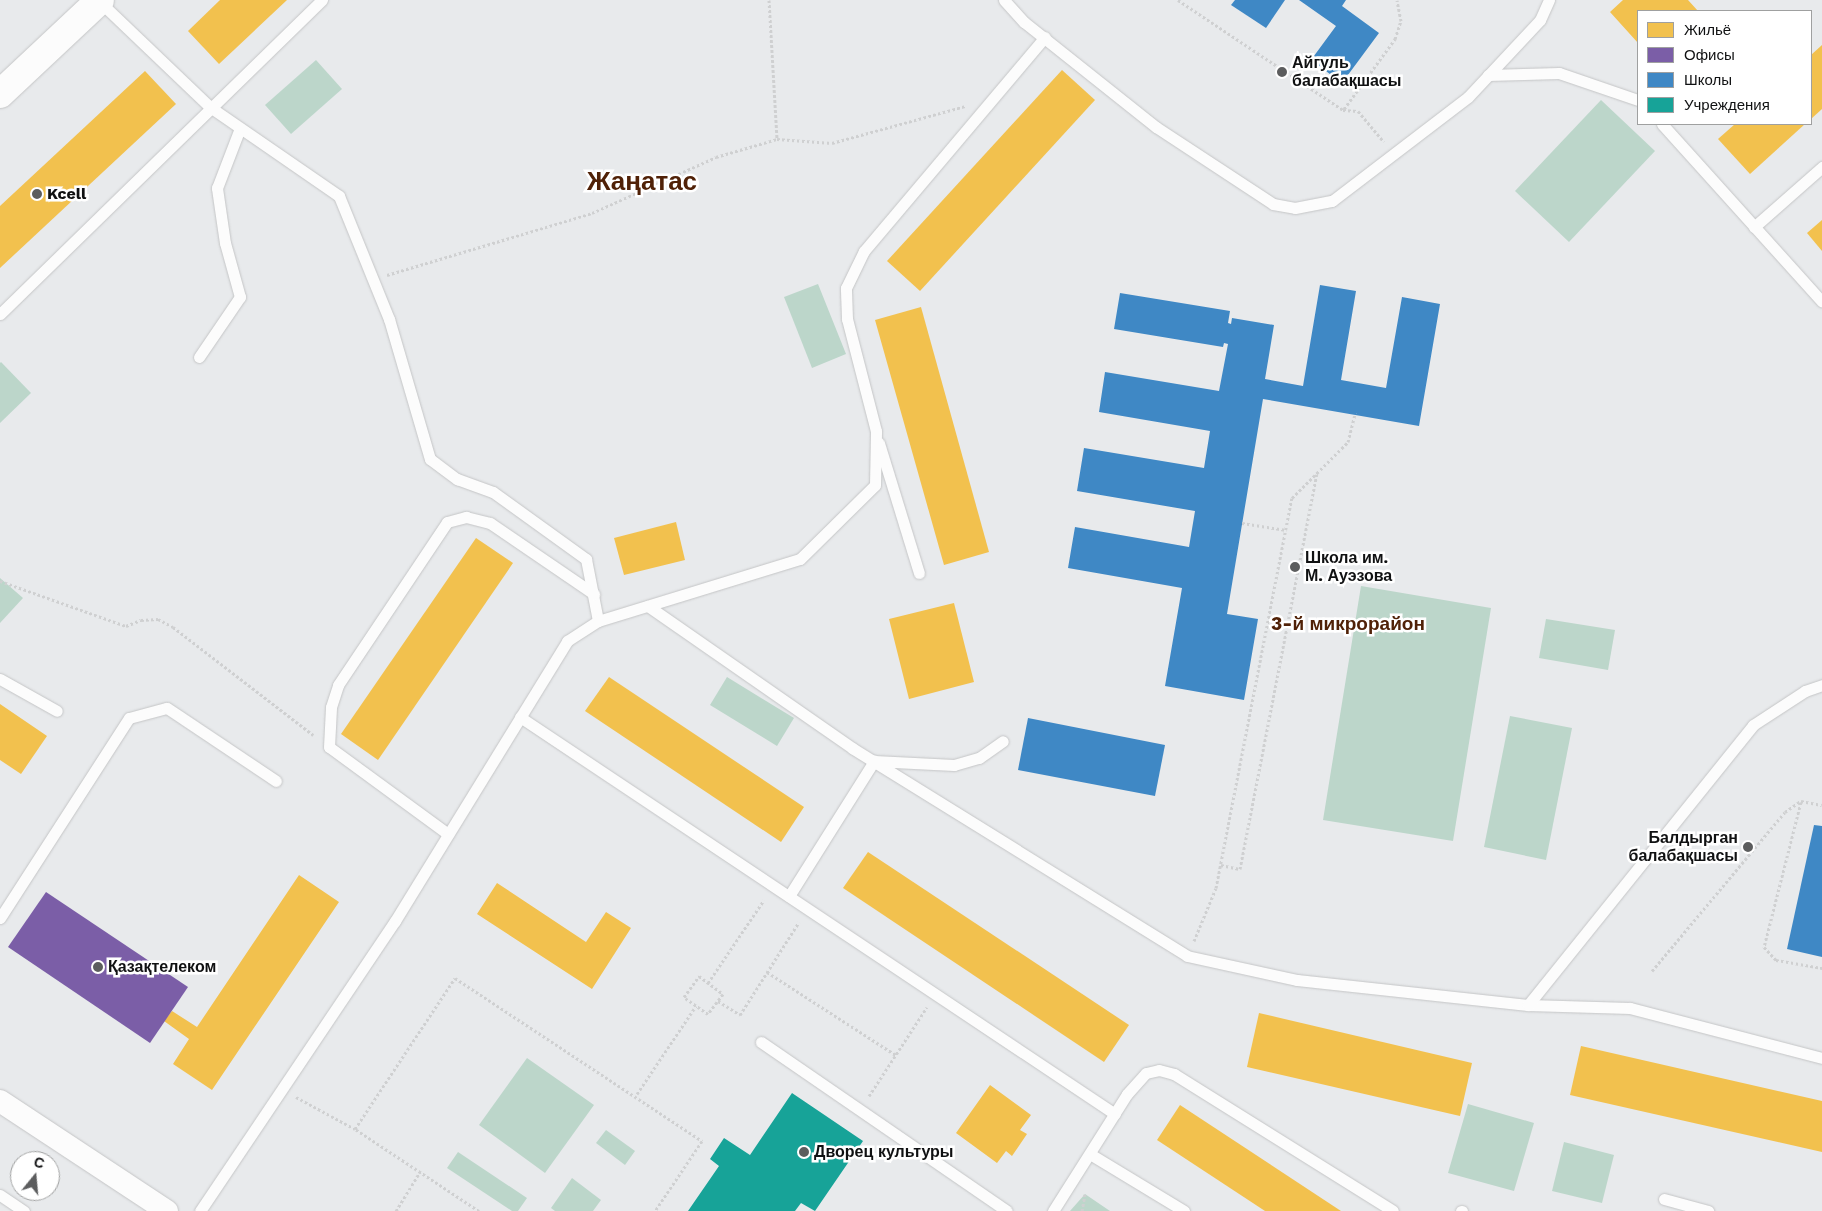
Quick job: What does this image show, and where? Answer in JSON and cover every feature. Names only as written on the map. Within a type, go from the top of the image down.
[{"type":"main road","points":[[0,94],[100,0]]},
{"type":"street","points":[[0,1101],[167,1211]]},
{"type":"lane","points":[[100,0],[210,107],[339,196],[389,319],[430,459],[457,479],[493,492],[564,541],[586,559],[598,621]]},
{"type":"lane","points":[[0,314],[210,107],[322,0]]},
{"type":"lane","points":[[1004,0],[1024,22],[1156,127],[1273,204],[1295,208],[1332,201],[1468,97],[1540,20],[1549,0]]},
{"type":"lane","points":[[919,573],[876,431],[847,318],[846,288],[864,251],[1045,37]]},
{"type":"lane","points":[[1488,75],[1559,73],[1637,100]]},
{"type":"lane","points":[[1663,125],[1822,302]]},
{"type":"lane","points":[[199,357],[240,297],[225,243],[217,188],[240,128]]},
{"type":"lane","points":[[1754,226],[1822,167]]},
{"type":"lane","points":[[200,1211],[395,921],[567,641],[598,621],[800,559],[875,485],[876,431]]},
{"type":"lane","points":[[448,834],[329,747],[331,707],[338,685],[447,522],[466,518],[490,524],[594,594]]},
{"type":"lane","points":[[648,606],[874,761],[1188,956],[1297,980],[1528,1005],[1630,1008],[1822,1058]]},
{"type":"lane","points":[[0,679],[57,711]]},
{"type":"lane","points":[[1528,1005],[1753,725],[1805,691],[1822,685]]},
{"type":"lane","points":[[0,918],[129,718],[167,708],[276,781]]},
{"type":"lane","points":[[520,717],[1115,1114]]},
{"type":"lane","points":[[874,761],[954,765],[979,758],[1003,741]]},
{"type":"lane","points":[[789,896],[874,761]]},
{"type":"lane","points":[[761,1042],[1007,1211]]},
{"type":"lane","points":[[1053,1211],[1115,1114],[1146,1073],[1159,1070],[1174,1074],[1394,1211]]},
{"type":"lane","points":[[1090,1154],[1184,1211]]},
{"type":"lane","points":[[0,1195],[24,1211]]},
{"type":"lane","points":[[1664,1199],[1708,1211]]},
{"type":"path","points":[[769,0],[777,139]]},
{"type":"path","points":[[1178,0],[1344,110],[1358,111],[1394,154]]},
{"type":"path","points":[[1344,110],[1396,39],[1401,22],[1397,0]]},
{"type":"path","points":[[372,279],[592,213],[716,157],[777,139],[832,143],[956,107],[989,102]]},
{"type":"path","points":[[1188,956],[1216,888],[1292,498],[1348,442],[1356,413]]},
{"type":"path","points":[[1221,865],[1240,869],[1317,474]]},
{"type":"path","points":[[1242,523],[1286,530]]},
{"type":"path","points":[[0,581],[126,626],[141,620],[158,619],[173,627],[329,747]]},
{"type":"path","points":[[1801,801],[1764,947],[1776,960],[1822,968]]},
{"type":"path","points":[[1652,970],[1785,812],[1801,801],[1822,805]]},
{"type":"path","points":[[708,983],[773,886]]},
{"type":"path","points":[[718,1001],[740,1016],[808,909]]},
{"type":"path","points":[[767,972],[896,1055]]},
{"type":"path","points":[[699,976],[723,994],[718,1001],[708,1014],[684,997],[699,976]]},
{"type":"path","points":[[355,1129],[456,978],[702,1141],[656,1211]]},
{"type":"path","points":[[860,1110],[935,994]]},
{"type":"path","points":[[637,1094],[696,1006]]},
{"type":"path","points":[[281,1089],[355,1129],[479,1211]]},
{"type":"path","points":[[396,1211],[420,1172]]},
{"type":"green space","points":[[316,60],[342,89],[291,134],[265,105]]},
{"type":"green space","points":[[1601,100],[1655,151],[1569,242],[1515,191]]},
{"type":"green space","points":[[818,284],[846,354],[812,368],[784,297]]},
{"type":"green space","points":[[0,363],[31,393],[0,423]]},
{"type":"green space","points":[[0,578],[23,598],[0,623]]},
{"type":"green space","points":[[1361,586],[1491,608],[1453,841],[1323,820]]},
{"type":"green space","points":[[1546,619],[1615,630],[1608,670],[1539,658]]},
{"type":"green space","points":[[727,677],[794,718],[777,746],[710,705]]},
{"type":"green space","points":[[1510,716],[1572,728],[1546,860],[1484,847]]},
{"type":"green space","points":[[527,1058],[594,1105],[545,1173],[479,1125]]},
{"type":"green space","points":[[1468,1104],[1534,1123],[1514,1191],[1448,1173]]},
{"type":"green space","points":[[606,1130],[635,1151],[625,1165],[596,1143]]},
{"type":"green space","points":[[1564,1142],[1614,1155],[1602,1203],[1552,1191]]},
{"type":"green space","points":[[458,1152],[527,1198],[518,1211],[512,1211],[447,1168]]},
{"type":"green space","points":[[572,1178],[601,1200],[593,1211],[555,1211],[551,1208]]},
{"type":"green space","points":[[1085,1194],[1110,1211],[1070,1211]]},
{"type":"building: Жильё","points":[[220,0],[287,0],[219,64],[188,31]]},
{"type":"building: Жильё","points":[[1623,0],[1688,0],[1697,10],[1637,10],[1637,42],[1610,12]]},
{"type":"building: Жильё","points":[[1822,45],[1822,109],[1812,118],[1812,54]]},
{"type":"building: Жильё","points":[[1062,70],[1095,100],[920,291],[887,261]]},
{"type":"building: Жильё","points":[[145,71],[176,104],[0,268],[0,206]]},
{"type":"building: Жильё","points":[[1734,125],[1804,125],[1750,174],[1718,139]]},
{"type":"building: Жильё","points":[[1822,220],[1822,251],[1807,233]]},
{"type":"building: Жильё","points":[[921,307],[989,552],[944,565],[875,320]]},
{"type":"building: Жильё","points":[[676,522],[685,560],[624,575],[614,538]]},
{"type":"building: Жильё","points":[[476,538],[513,563],[378,760],[341,734]]},
{"type":"building: Жильё","points":[[954,603],[974,682],[909,699],[889,619]]},
{"type":"building: Жильё","points":[[609,677],[804,807],[781,842],[585,711]]},
{"type":"building: Жильё","points":[[0,704],[47,736],[21,774],[0,760]]},
{"type":"building: Жильё","points":[[868,852],[1129,1025],[1104,1062],[843,888]]},
{"type":"building: Жильё","points":[[299,875],[339,902],[212,1090],[173,1064],[189,1039],[164,1021],[172,1011],[197,1027]]},
{"type":"building: Жильё","points":[[497,883],[586,942],[606,912],[631,928],[592,989],[477,914]]},
{"type":"building: Жильё","points":[[1259,1013],[1472,1063],[1460,1116],[1247,1067]]},
{"type":"building: Жильё","points":[[1581,1046],[1822,1101],[1822,1152],[1570,1095]]},
{"type":"building: Жильё","points":[[990,1085],[1031,1115],[1020,1130],[1027,1134],[1012,1156],[1006,1151],[997,1163],[956,1133]]},
{"type":"building: Жильё","points":[[1180,1105],[1341,1211],[1265,1211],[1157,1140]]},
{"type":"building: Офисы","name":"Қазақтелеком","points":[[46,892],[188,987],[150,1043],[8,947]]},
{"type":"building: Школы","points":[[1235,0],[1285,0],[1266,28],[1231,5]]},
{"type":"building: Школы","points":[[1299,0],[1346,0],[1342,6],[1379,33],[1342,83],[1311,60],[1336,26]]},
{"type":"building: Школы","points":[[1320,285],[1356,291],[1341,380],[1386,388],[1402,297],[1440,304],[1419,426],[1263,399],[1227,614],[1258,619],[1244,700],[1165,686],[1182,588],[1068,568],[1075,527],[1189,547],[1195,511],[1077,491],[1084,448],[1204,468],[1210,431],[1099,412],[1105,372],[1219,391],[1228,344],[1224,343],[1223,347],[1114,329],[1120,293],[1230,311],[1228,323],[1231,324],[1232,318],[1274,325],[1265,379],[1303,386]]},
{"type":"building: Школы","points":[[1028,718],[1165,745],[1155,796],[1018,770]]},
{"type":"building: Школы","points":[[1814,825],[1822,826],[1822,957],[1787,949]]},
{"type":"building: Учреждения","name":"Дворец культуры","points":[[792,1093],[863,1141],[815,1211],[801,1203],[795,1211],[688,1211],[719,1166],[710,1159],[724,1138],[750,1155]]},
{"type":"place","name":"Айгуль балабақшасы","points":[[1282,72]]},
{"type":"place","name":"Kcell","points":[[37,194]]},
{"type":"place","name":"Школа им. М. Ауэзова","points":[[1295,567]]},
{"type":"place","name":"Балдырган балабақшасы","points":[[1748,847]]},
{"type":"place","name":"Қазақтелеком","points":[[98,967]]},
{"type":"place","name":"Дворец культуры","points":[[804,1152]]},
{"type":"district","name":"Жаңатас","points":[[642,182]]},
{"type":"district","name":"3-й микрорайон","points":[[1348,624]]}]
